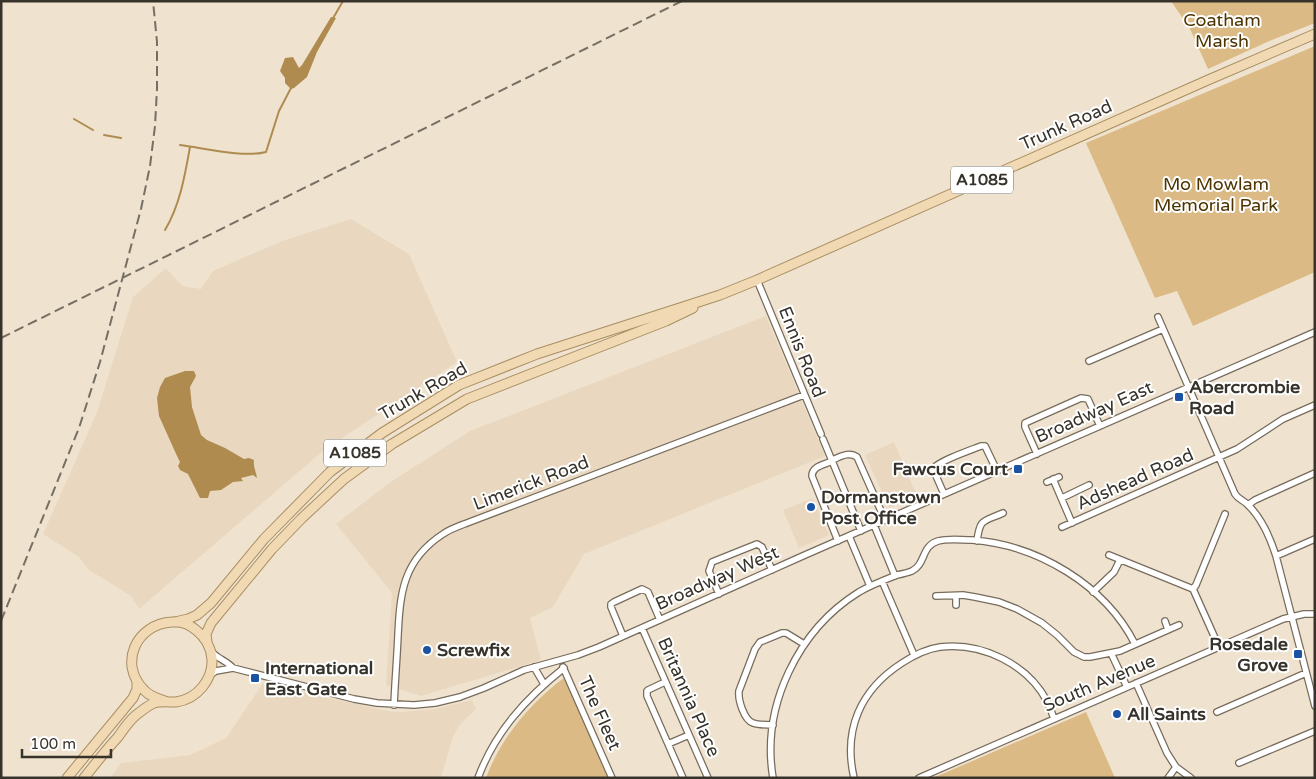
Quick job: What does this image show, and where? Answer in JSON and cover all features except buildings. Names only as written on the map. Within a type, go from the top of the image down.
[{"type":"main road","name":"Trunk Road","points":[[209,646],[206,634],[211,623],[272,550],[302,518],[344,479],[392,444],[467,399],[666,321],[720,295],[1315,34]]},
{"type":"main road","name":"Trunk Road","points":[[176,622],[196,615],[211,603],[264,539],[330,472],[382,433],[459,385],[537,354],[720,295]]},
{"type":"main road","name":"A1085","points":[[137,681],[132,659],[136,644],[146,631],[154,626],[164,622],[176,622]]},
{"type":"main road","points":[[176,622],[194,628],[202,634],[209,646]]},
{"type":"main road","name":"A1085","points":[[209,646],[212,659],[210,675]]},
{"type":"main road","points":[[84,778],[134,717],[155,703],[185,700],[193,696],[206,683],[210,675]]},
{"type":"main road","points":[[137,681],[145,691],[155,698],[168,702]]},
{"type":"main road","points":[[68,778],[133,698],[137,689],[137,681]]},
{"type":"street","name":"Ennis Road","points":[[757,280],[861,531]]},
{"type":"street","points":[[1158,317],[1235,494],[1248,505],[1266,529],[1276,556],[1315,706]]},
{"type":"street","points":[[1089,361],[1163,328]]},
{"type":"street","name":"Broadway East","points":[[885,520],[1315,332]]},
{"type":"street","name":"Limerick Road","points":[[394,705],[399,615],[404,585],[410,570],[419,556],[437,538],[467,523],[804,395]]},
{"type":"street","points":[[1037,454],[1025,423],[1081,398],[1088,399],[1100,426]]},
{"type":"street","name":"Adshead Road","points":[[1062,527],[1237,450],[1283,419],[1315,405]]},
{"type":"street","points":[[944,494],[933,469],[936,465],[983,445],[986,447],[997,472]]},
{"type":"street","points":[[838,541],[812,476],[814,469],[848,454],[857,457],[885,520]]},
{"type":"street","points":[[1248,505],[1315,473]]},
{"type":"street","points":[[1047,482],[1056,478],[1072,522]]},
{"type":"street","points":[[1062,498],[1089,486]]},
{"type":"street","points":[[977,541],[979,528],[982,523],[1003,513]]},
{"type":"street","points":[[1193,589],[1225,514]]},
{"type":"street","name":"Broadway West","points":[[233,668],[354,699],[377,703],[394,705],[423,704],[460,697],[524,670],[578,655],[885,520]]},
{"type":"street","points":[[874,525],[895,576]]},
{"type":"street","points":[[849,536],[870,586]]},
{"type":"street","points":[[773,778],[770,757],[773,725],[784,684],[792,664],[804,644],[831,614],[852,597],[870,586],[916,568],[926,549],[937,541],[957,539],[977,541],[1010,547],[1034,555],[1068,573],[1093,592],[1114,612],[1135,644]]},
{"type":"street","points":[[1276,556],[1315,539]]},
{"type":"street","points":[[719,594],[709,571],[712,562],[756,544],[762,547],[772,570]]},
{"type":"street","points":[[1109,555],[1193,589],[1219,647]]},
{"type":"street","points":[[1093,592],[1114,572],[1120,560]]},
{"type":"street","points":[[882,581],[914,655]]},
{"type":"street","points":[[623,636],[611,604],[642,589],[648,592],[660,620]]},
{"type":"street","points":[[936,596],[975,597],[1008,605],[1042,623],[1078,655],[1090,657],[1111,653],[1179,625]]},
{"type":"street","points":[[956,596],[956,605]]},
{"type":"street","name":"South Avenue","points":[[919,778],[1283,619],[1304,614],[1315,614]]},
{"type":"street","points":[[1165,621],[1168,630]]},
{"type":"street","name":"Britannia Place","points":[[642,628],[708,778]]},
{"type":"street","points":[[773,725],[751,723],[746,718],[739,699],[739,691],[755,649],[760,642],[782,633],[786,633],[804,644]]},
{"type":"street","points":[[209,646],[217,658],[230,664],[233,668]]},
{"type":"street","points":[[854,778],[851,763],[851,734],[860,708],[869,692],[891,670],[914,655],[931,649],[949,647],[979,650],[1000,657],[1031,680],[1047,702],[1054,719]]},
{"type":"street","points":[[1111,653],[1127,687]]},
{"type":"street","name":"The Fleet","points":[[560,660],[612,778]]},
{"type":"street","points":[[534,667],[544,684]]},
{"type":"street","points":[[210,675],[216,671],[233,668]]},
{"type":"street","points":[[478,778],[488,753],[500,733],[544,684],[564,668]]},
{"type":"street","points":[[1218,712],[1306,673]]},
{"type":"street","points":[[665,682],[648,690],[646,694],[683,778]]},
{"type":"street","points":[[1136,683],[1166,753],[1176,767],[1191,778]]},
{"type":"street","points":[[1239,763],[1315,731]]},
{"type":"street","points":[[668,744],[689,735]]},
{"type":"street","points":[[1168,778],[1176,767]]},
{"type":"shaded area","points":[[331,17],[336,18],[317,52],[307,77],[291,89],[285,83],[285,78],[280,71],[285,58],[293,57],[299,68]]},
{"type":"shaded area","points":[[351,219],[409,254],[457,362],[324,450],[139,609],[131,596],[89,570],[79,557],[43,534],[97,412],[133,297],[166,268],[182,286],[201,289],[213,271],[282,241]]},
{"type":"shaded area","points":[[766,316],[825,456],[584,554],[553,607],[530,618],[541,660],[421,696],[386,685],[392,593],[336,524],[389,483],[470,431]]},
{"type":"shaded area","points":[[185,371],[194,371],[196,376],[190,387],[192,407],[201,435],[244,459],[254,460],[257,478],[253,475],[241,478],[243,481],[233,482],[221,490],[210,491],[208,498],[200,498],[188,474],[180,470],[178,466],[180,462],[159,416],[157,398],[165,378]]},
{"type":"shaded area","points":[[894,442],[917,496],[889,508],[865,455]]},
{"type":"shaded area","points":[[813,498],[829,535],[799,548],[783,510]]},
{"type":"shaded area","points":[[263,683],[387,711],[402,712],[435,709],[472,700],[476,709],[461,723],[453,737],[441,778],[110,778],[121,763],[190,755],[226,738]]},
{"type":"green space","name":"Coatham Marsh","points":[[1171,1],[1315,1],[1315,23],[1267,42],[1208,69],[1190,29]]},
{"type":"green space","name":"Mo Mowlam Memorial Park","points":[[1315,46],[1315,272],[1193,326],[1177,291],[1155,298],[1086,143]]},
{"type":"green space","points":[[564,678],[608,778],[486,778],[499,749],[518,722],[540,698]]},
{"type":"green space","points":[[1086,712],[1115,778],[933,778]]},
{"type":"waterway","points":[[332,20],[343,1]]},
{"type":"waterway","points":[[180,145],[246,154],[266,152],[279,111],[291,88]]},
{"type":"waterway","points":[[74,119],[93,130]]},
{"type":"waterway","points":[[104,135],[121,138]]},
{"type":"waterway","points":[[165,230],[175,210],[184,179],[190,147]]},
{"type":"railway","points":[[1,621],[79,428],[100,362],[141,209],[150,166],[155,126],[157,42],[153,1]]},
{"type":"railway","points":[[1,338],[682,1]]},
{"type":"place","name":"Abercrombie Road","points":[[1179,397]]},
{"type":"place","name":"Fawcus Court","points":[[1018,469]]},
{"type":"place","name":"Dormanstown Post Office","points":[[811,507]]},
{"type":"place","name":"Screwfix","points":[[427,650]]},
{"type":"place","name":"Rosedale Grove","points":[[1298,654]]},
{"type":"place","name":"International East Gate","points":[[255,678]]},
{"type":"place","name":"All Saints","points":[[1117,714]]}]
